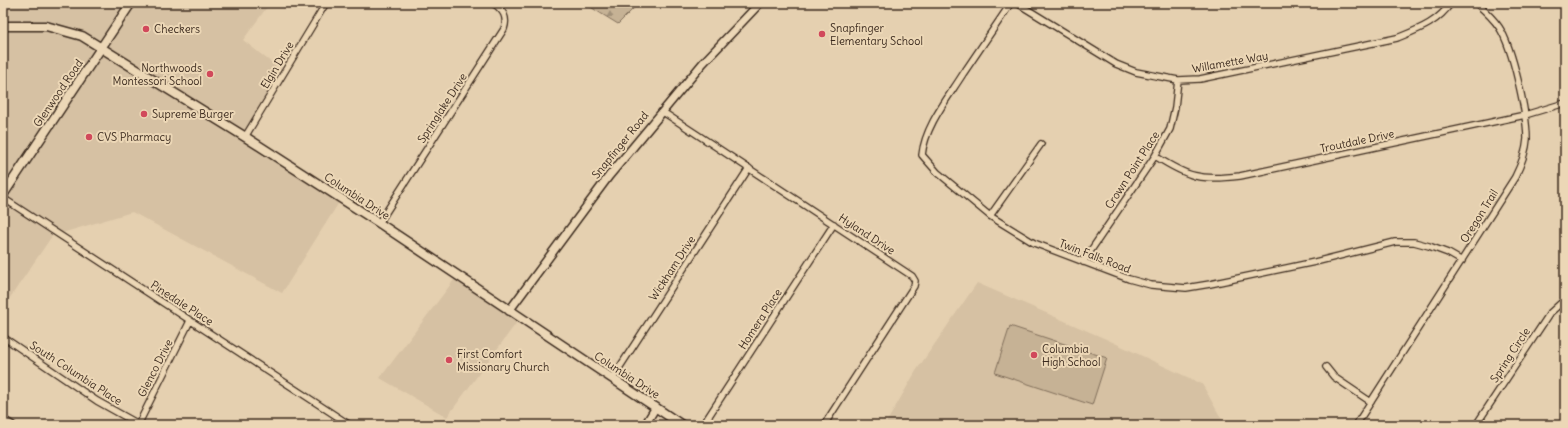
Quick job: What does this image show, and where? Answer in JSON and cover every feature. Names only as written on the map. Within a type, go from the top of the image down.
[{"type":"main road","name":"Glenwood Road","points":[[3,194],[131,3]]},
{"type":"main road","name":"Columbia Drive","points":[[3,26],[46,26],[82,36],[245,137],[379,223],[682,425]]},
{"type":"street","name":"Elgin Drive","points":[[245,137],[326,3]]},
{"type":"street","name":"Springlake Drive","points":[[379,223],[504,29],[506,22],[504,14],[501,9],[493,3]]},
{"type":"street","name":"Snapfinger Road","points":[[509,311],[609,176],[703,63],[760,3]]},
{"type":"street","name":"Twin Falls Road","points":[[1011,3],[928,131],[923,143],[922,155],[937,172],[990,216],[1034,243],[1129,279],[1151,285],[1186,288],[1315,262],[1395,242],[1414,242],[1429,246],[1448,253],[1462,261]]},
{"type":"street","name":"Willamette Way","points":[[1017,3],[1116,64],[1136,72],[1178,80],[1200,79],[1397,38],[1418,30],[1442,15],[1451,3]]},
{"type":"street","name":"Oregon Trail","points":[[1356,425],[1462,261],[1515,177],[1520,166],[1527,141],[1525,115],[1514,67],[1504,35],[1490,16],[1476,3]]},
{"type":"street","name":"Crown Point Place","points":[[1083,262],[1155,156],[1170,129],[1175,107],[1178,80]]},
{"type":"street","name":"Troutdale Drive","points":[[1155,156],[1187,174],[1201,178],[1218,179],[1240,176],[1525,115],[1565,103]]},
{"type":"street","name":"Hyland Drive","points":[[663,112],[912,276],[915,281],[914,286],[824,425]]},
{"type":"street","points":[[990,216],[1041,144]]},
{"type":"street","name":"Wickham Drive","points":[[612,379],[749,168]]},
{"type":"street","name":"Pinedale Place","points":[[3,198],[350,425]]},
{"type":"street","name":"Homera Place","points":[[703,425],[834,224]]},
{"type":"street","name":"Spring Circle","points":[[1476,425],[1550,313],[1561,303],[1565,302]]},
{"type":"street","name":"Glenco Drive","points":[[138,425],[190,321]]},
{"type":"street","name":"South Columbia Place","points":[[3,337],[97,401],[138,425]]},
{"type":"street","points":[[1326,367],[1334,377],[1371,402]]},
{"type":"street","points":[[645,425],[656,407]]},
{"type":"street","points":[[3,419],[13,425]]},
{"type":"shaded area","points":[[3,3],[270,3],[243,40],[287,75],[248,137],[343,196],[282,293],[132,212],[52,236],[3,308]]},
{"type":"shaded area","points":[[457,276],[520,318],[447,417],[380,378]]},
{"type":"shaded area","name":"Columbia High School","points":[[977,283],[1106,339],[1202,384],[1225,425],[885,425],[916,371]]},
{"type":"green space","points":[[584,3],[639,3],[618,24]]},
{"type":"green space","points":[[1010,326],[1107,358],[1092,405],[995,373]]},
{"type":"place","name":"Checkers","points":[[146,29]]},
{"type":"place","name":"Snapfinger Elementary School","points":[[822,34]]},
{"type":"place","name":"Northwoods Montessori School","points":[[210,74]]},
{"type":"place","name":"Supreme Burger","points":[[144,114]]},
{"type":"place","name":"CVS Pharmacy","points":[[89,137]]},
{"type":"place","name":"Columbia High School","points":[[1034,355]]},
{"type":"place","name":"First Comfort Missionary Church","points":[[449,360]]}]
